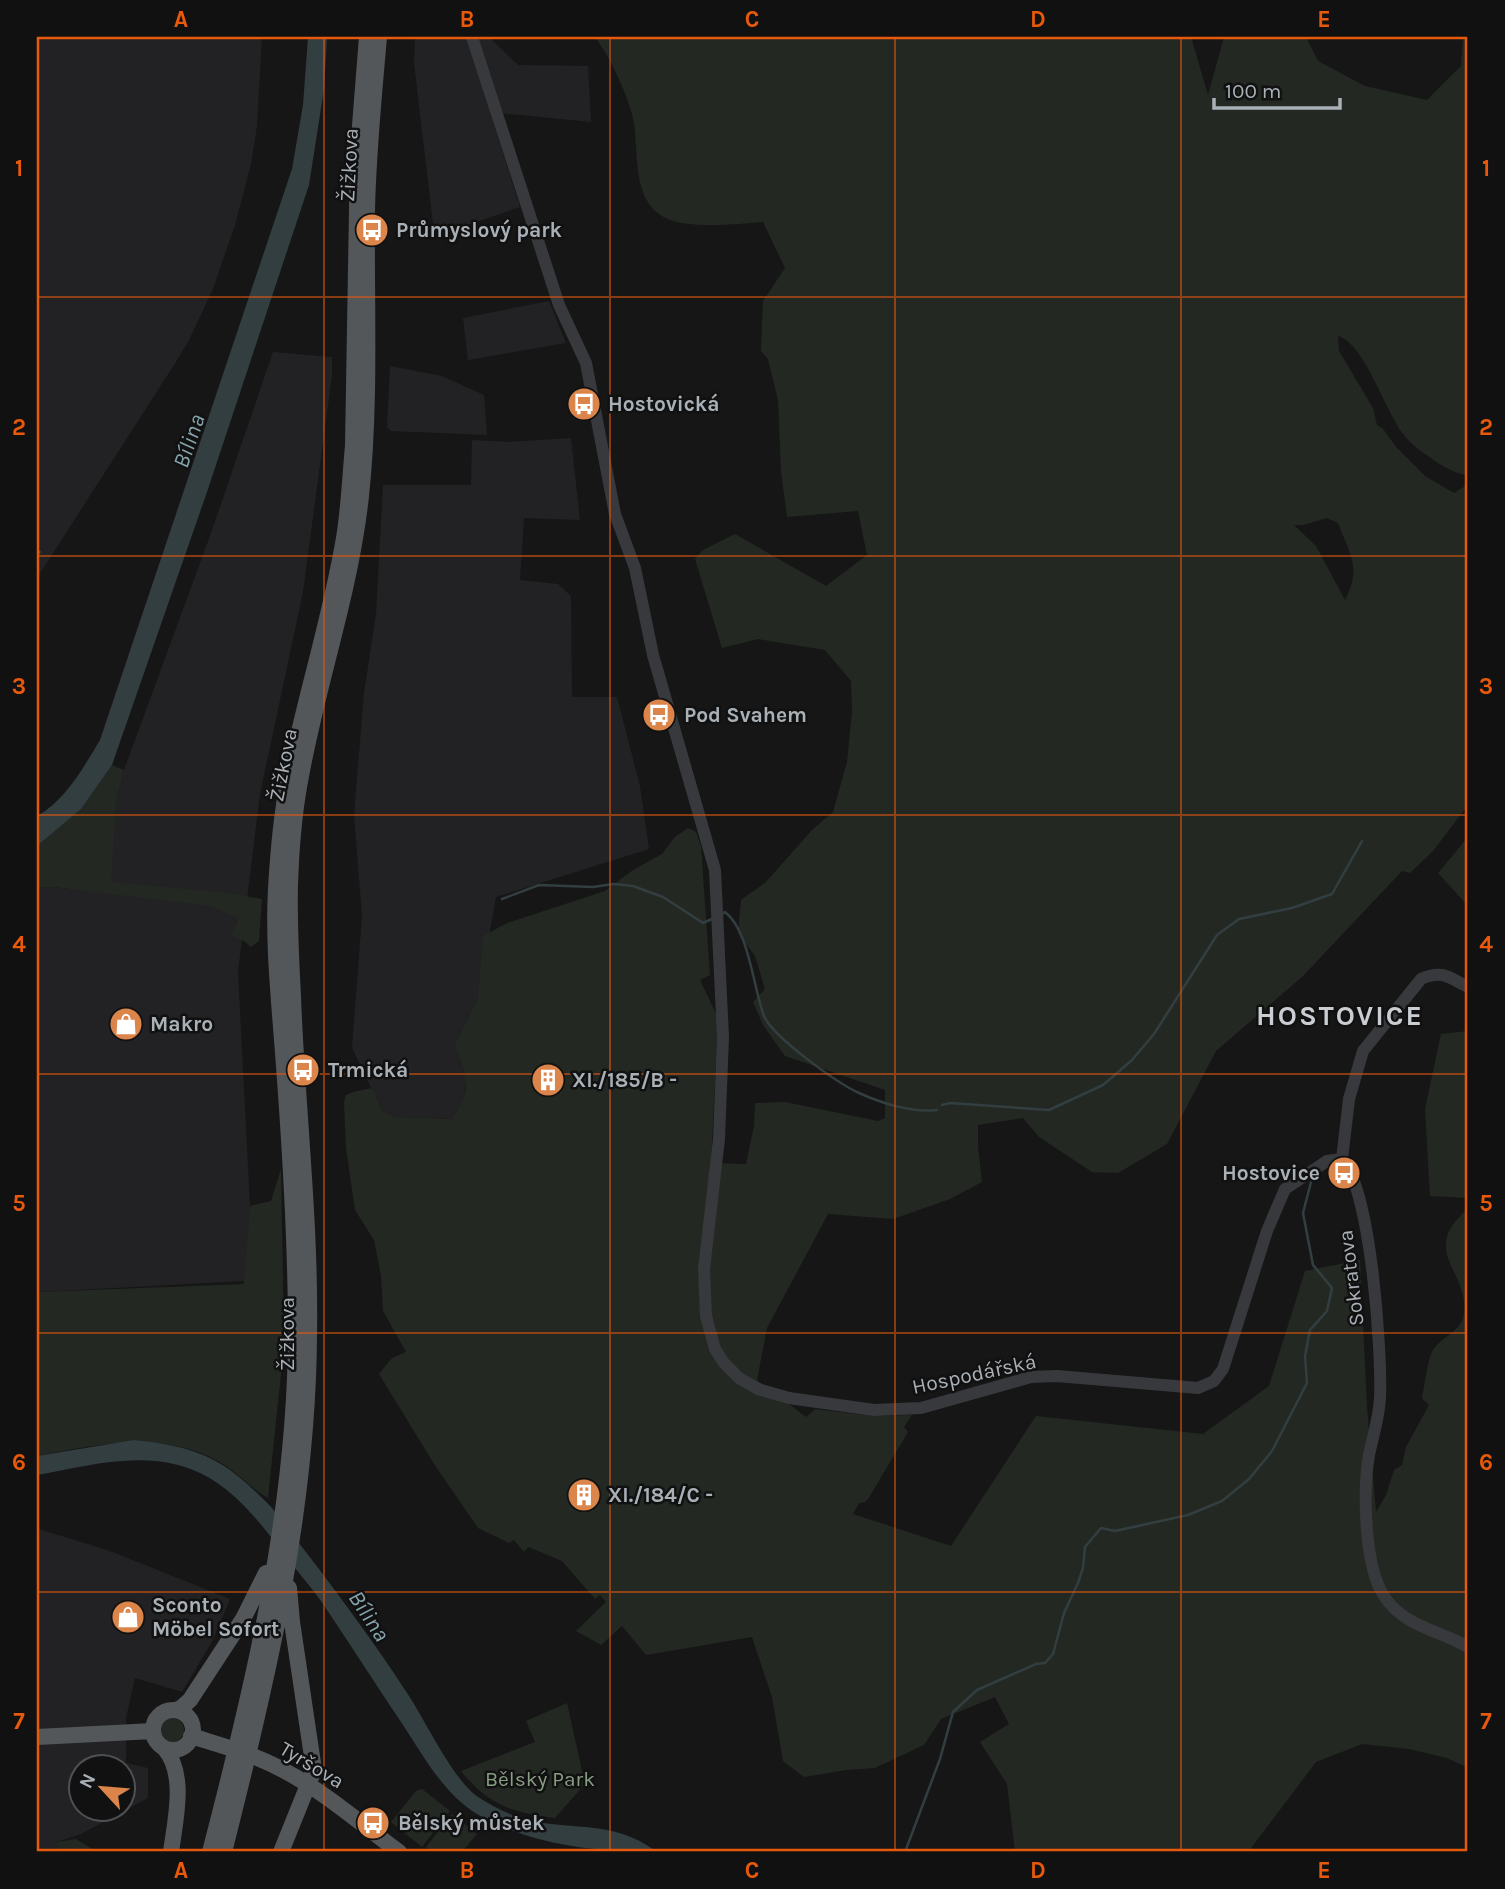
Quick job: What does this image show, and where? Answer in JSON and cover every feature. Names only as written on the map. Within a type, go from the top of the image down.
[{"type":"main road","name":"Žižkova","points":[[277,1548],[294,1406],[295,1285],[292,1187],[278,1002],[276,893],[282,816],[302,714],[336,577],[349,491],[353,422],[358,151],[367,37]]},
{"type":"main road","name":"Žižkova","points":[[288,1564],[298,1506],[307,1409],[309,1335],[308,1261],[291,956],[292,845],[299,789],[345,593],[361,492],[366,402],[369,152],[379,37]]},
{"type":"main road","points":[[171,1852],[177,1802],[175,1772],[171,1756],[156,1741],[154,1723],[160,1714],[176,1710],[190,1700],[243,1619],[277,1548]]},
{"type":"main road","points":[[251,1713],[277,1548]]},
{"type":"main road","points":[[225,1852],[233,1793],[288,1564]]},
{"type":"main road","points":[[281,1852],[294,1816],[310,1786],[314,1770],[292,1622],[288,1564]]},
{"type":"main road","points":[[164,1748],[181,1748],[191,1736],[190,1720],[184,1713],[176,1710]]},
{"type":"main road","points":[[37,1737],[153,1731]]},
{"type":"main road","name":"Tyršova","points":[[191,1736],[258,1758],[310,1786],[399,1852]]},
{"type":"main road","points":[[211,1852],[233,1793]]},
{"type":"street","name":"Hospodářská","points":[[472,37],[559,305],[586,363],[615,514],[635,568],[653,655],[715,870],[723,1037],[719,1139],[705,1247],[706,1316],[715,1349],[724,1363],[738,1378],[758,1389],[789,1398],[874,1410],[921,1408],[1031,1377],[1057,1376],[1198,1388],[1214,1381],[1223,1369],[1267,1231],[1285,1189],[1327,1161],[1342,1159]]},
{"type":"street","points":[[1342,1159],[1349,1099],[1363,1051],[1421,979],[1433,973],[1446,975],[1468,988]]},
{"type":"street","name":"Sokratova","points":[[1342,1159],[1354,1182],[1367,1228],[1376,1312],[1380,1397],[1378,1421],[1369,1457],[1366,1505],[1374,1572],[1383,1595],[1399,1615],[1419,1627],[1468,1647]]},
{"type":"shaded area","points":[[37,37],[262,37],[257,126],[251,164],[235,225],[213,289],[174,365],[37,578]]},
{"type":"shaded area","points":[[308,37],[327,37],[324,89],[309,185],[207,492],[112,765],[81,809],[37,846],[37,816],[65,792],[100,740],[292,169],[303,105]]},
{"type":"shaded area","points":[[415,37],[489,37],[518,65],[588,66],[591,122],[490,112],[520,207],[442,234],[433,224],[414,63]]},
{"type":"shaded area","points":[[549,301],[566,343],[468,360],[463,318]]},
{"type":"shaded area","points":[[273,352],[332,357],[332,375],[303,592],[260,794],[238,972],[250,1206],[245,1281],[39,1292],[37,888],[109,893],[116,801],[124,770],[211,533]]},
{"type":"shaded area","points":[[390,366],[442,376],[484,395],[487,435],[391,431],[387,427]]},
{"type":"shaded area","points":[[571,438],[580,520],[524,518],[520,580],[558,584],[571,596],[572,697],[617,697],[640,786],[649,849],[496,897],[478,998],[455,1044],[466,1079],[464,1103],[451,1119],[395,1117],[382,1110],[352,1048],[362,916],[354,815],[364,693],[376,614],[383,485],[471,485],[472,440],[508,442]]},
{"type":"shaded area","points":[[134,1440],[177,1447],[210,1458],[240,1478],[272,1508],[377,1648],[459,1778],[478,1797],[520,1818],[624,1834],[657,1852],[587,1848],[541,1840],[497,1825],[465,1806],[427,1762],[312,1588],[249,1511],[210,1478],[178,1465],[143,1460],[107,1462],[37,1475],[37,1456]]},
{"type":"shaded area","points":[[39,1529],[110,1551],[230,1599],[213,1640],[182,1692],[135,1678],[126,1718],[126,1752],[66,1752],[66,1822],[103,1822],[81,1834],[57,1842],[59,1852],[37,1852]]},
{"type":"shaded area","points":[[136,1765],[148,1768],[148,1798],[136,1804]]},
{"type":"green space","points":[[595,37],[1191,37],[1208,95],[1224,37],[1306,37],[1318,61],[1365,86],[1427,100],[1461,66],[1463,37],[1468,37],[1468,475],[1456,473],[1438,463],[1407,439],[1357,351],[1338,336],[1339,351],[1373,408],[1377,425],[1397,448],[1425,476],[1454,493],[1468,484],[1468,805],[1433,851],[1410,873],[1402,871],[1302,977],[1216,1051],[1167,1144],[1118,1173],[1092,1172],[1039,1137],[1023,1118],[978,1125],[982,1182],[950,1199],[893,1219],[828,1214],[767,1328],[757,1380],[806,1417],[815,1409],[873,1416],[912,1415],[904,1427],[908,1432],[868,1499],[859,1503],[853,1514],[951,1546],[1036,1416],[1203,1434],[1269,1386],[1305,1271],[1360,1260],[1367,1407],[1376,1512],[1386,1495],[1394,1470],[1402,1465],[1406,1447],[1429,1405],[1422,1398],[1431,1354],[1437,1345],[1460,1325],[1464,1313],[1464,1298],[1446,1249],[1447,1237],[1454,1224],[1468,1209],[1468,1768],[1447,1758],[1409,1749],[1362,1744],[1316,1762],[1248,1852],[1015,1852],[1007,1784],[980,1742],[1009,1724],[995,1697],[941,1719],[924,1745],[875,1768],[804,1777],[783,1761],[772,1697],[752,1637],[646,1655],[622,1626],[601,1645],[576,1631],[606,1602],[600,1595],[595,1599],[562,1561],[528,1547],[524,1552],[514,1540],[509,1543],[478,1528],[434,1464],[379,1374],[392,1358],[406,1352],[383,1311],[381,1276],[374,1240],[355,1210],[346,1148],[346,1095],[372,1088],[382,1110],[395,1117],[451,1119],[463,1100],[466,1083],[455,1044],[478,998],[483,936],[507,923],[605,891],[633,870],[662,854],[675,837],[688,828],[696,832],[701,846],[710,975],[700,980],[718,1018],[711,1163],[746,1164],[754,1126],[755,1103],[785,1102],[878,1121],[885,1118],[885,1090],[785,1056],[763,1025],[753,1002],[765,989],[755,956],[738,933],[741,900],[766,882],[812,830],[833,812],[847,762],[852,712],[851,681],[825,650],[758,639],[722,648],[695,559],[703,550],[735,534],[826,586],[867,555],[858,511],[787,517],[781,471],[778,400],[768,359],[761,351],[763,301],[785,268],[763,222],[689,224],[668,219],[655,211],[641,187],[629,104],[617,74]],"holes":[[[1327,518],[1338,523],[1350,553],[1353,570],[1353,579],[1345,600],[1316,546],[1294,525]]]},
{"type":"green space","points":[[112,765],[124,770],[116,801],[111,882],[228,893],[262,899],[259,941],[251,947],[232,935],[239,918],[211,906],[53,887],[37,888],[37,846],[81,809]]},
{"type":"green space","points":[[1468,837],[1468,906],[1438,873]]},
{"type":"green space","points":[[1468,1031],[1468,1198],[1430,1196],[1425,1109],[1441,1034]]},
{"type":"green space","points":[[281,1169],[284,1345],[268,1498],[216,1460],[172,1445],[127,1443],[37,1456],[37,1281],[39,1280],[40,1292],[244,1284],[250,1206],[271,1201]]},
{"type":"green space","name":"Bělský Park","points":[[567,1703],[585,1784],[555,1818],[514,1810],[492,1800],[461,1771],[535,1742],[526,1721]]},
{"type":"green space","points":[[172,1718],[181,1721],[184,1730],[181,1739],[172,1742],[163,1739],[160,1730],[163,1721]]},
{"type":"green space","points":[[422,1789],[450,1811],[422,1847],[391,1822],[416,1791]]},
{"type":"green space","points":[[452,1814],[477,1834],[462,1852],[432,1852],[426,1847]]},
{"type":"green space","points":[[76,1839],[97,1852],[59,1852],[57,1842]]},
{"type":"waterway","points":[[942,1105],[950,1103],[1049,1110],[1103,1085],[1132,1060],[1154,1034],[1217,935],[1239,919],[1292,908],[1332,894],[1362,841]]},
{"type":"waterway","points":[[502,899],[539,885],[593,887],[614,884],[633,886],[663,897],[703,923],[712,919]]},
{"type":"waterway","points":[[721,915],[725,912],[740,932],[764,1016],[792,1047],[859,1093],[897,1106],[937,1110]]},
{"type":"waterway","points":[[905,1852],[940,1759],[953,1712],[977,1690],[1036,1664],[1045,1663],[1053,1654],[1064,1613],[1083,1568],[1085,1547],[1101,1528],[1115,1531],[1188,1515],[1222,1501],[1249,1479],[1272,1451],[1307,1383],[1305,1356],[1310,1330],[1327,1311],[1332,1288],[1313,1265],[1303,1213],[1311,1182]]},
{"type":"railway","points":[[37,555],[40,551]]},
{"type":"place","name":"Průmyslový park","points":[[372,230]]},
{"type":"place","name":"Hostovická","points":[[584,404]]},
{"type":"place","name":"Pod Svahem","points":[[659,715]]},
{"type":"place","name":"Makro","points":[[126,1024]]},
{"type":"place","name":"Trmická","points":[[303,1070]]},
{"type":"place","name":"XI./185/B -","points":[[548,1080]]},
{"type":"place","name":"Hostovice","points":[[1344,1173]]},
{"type":"place","name":"XI./184/C -","points":[[584,1495]]},
{"type":"place","name":"Sconto Möbel Sofort","points":[[128,1617]]},
{"type":"place","name":"Bělský můstek","points":[[373,1823]]},
{"type":"district","name":"HOSTOVICE","points":[[1340,1015]]},
{"type":"water label","name":"Bílina","points":[[189,441]]},
{"type":"water label","name":"Bílina","points":[[369,1616]]}]
